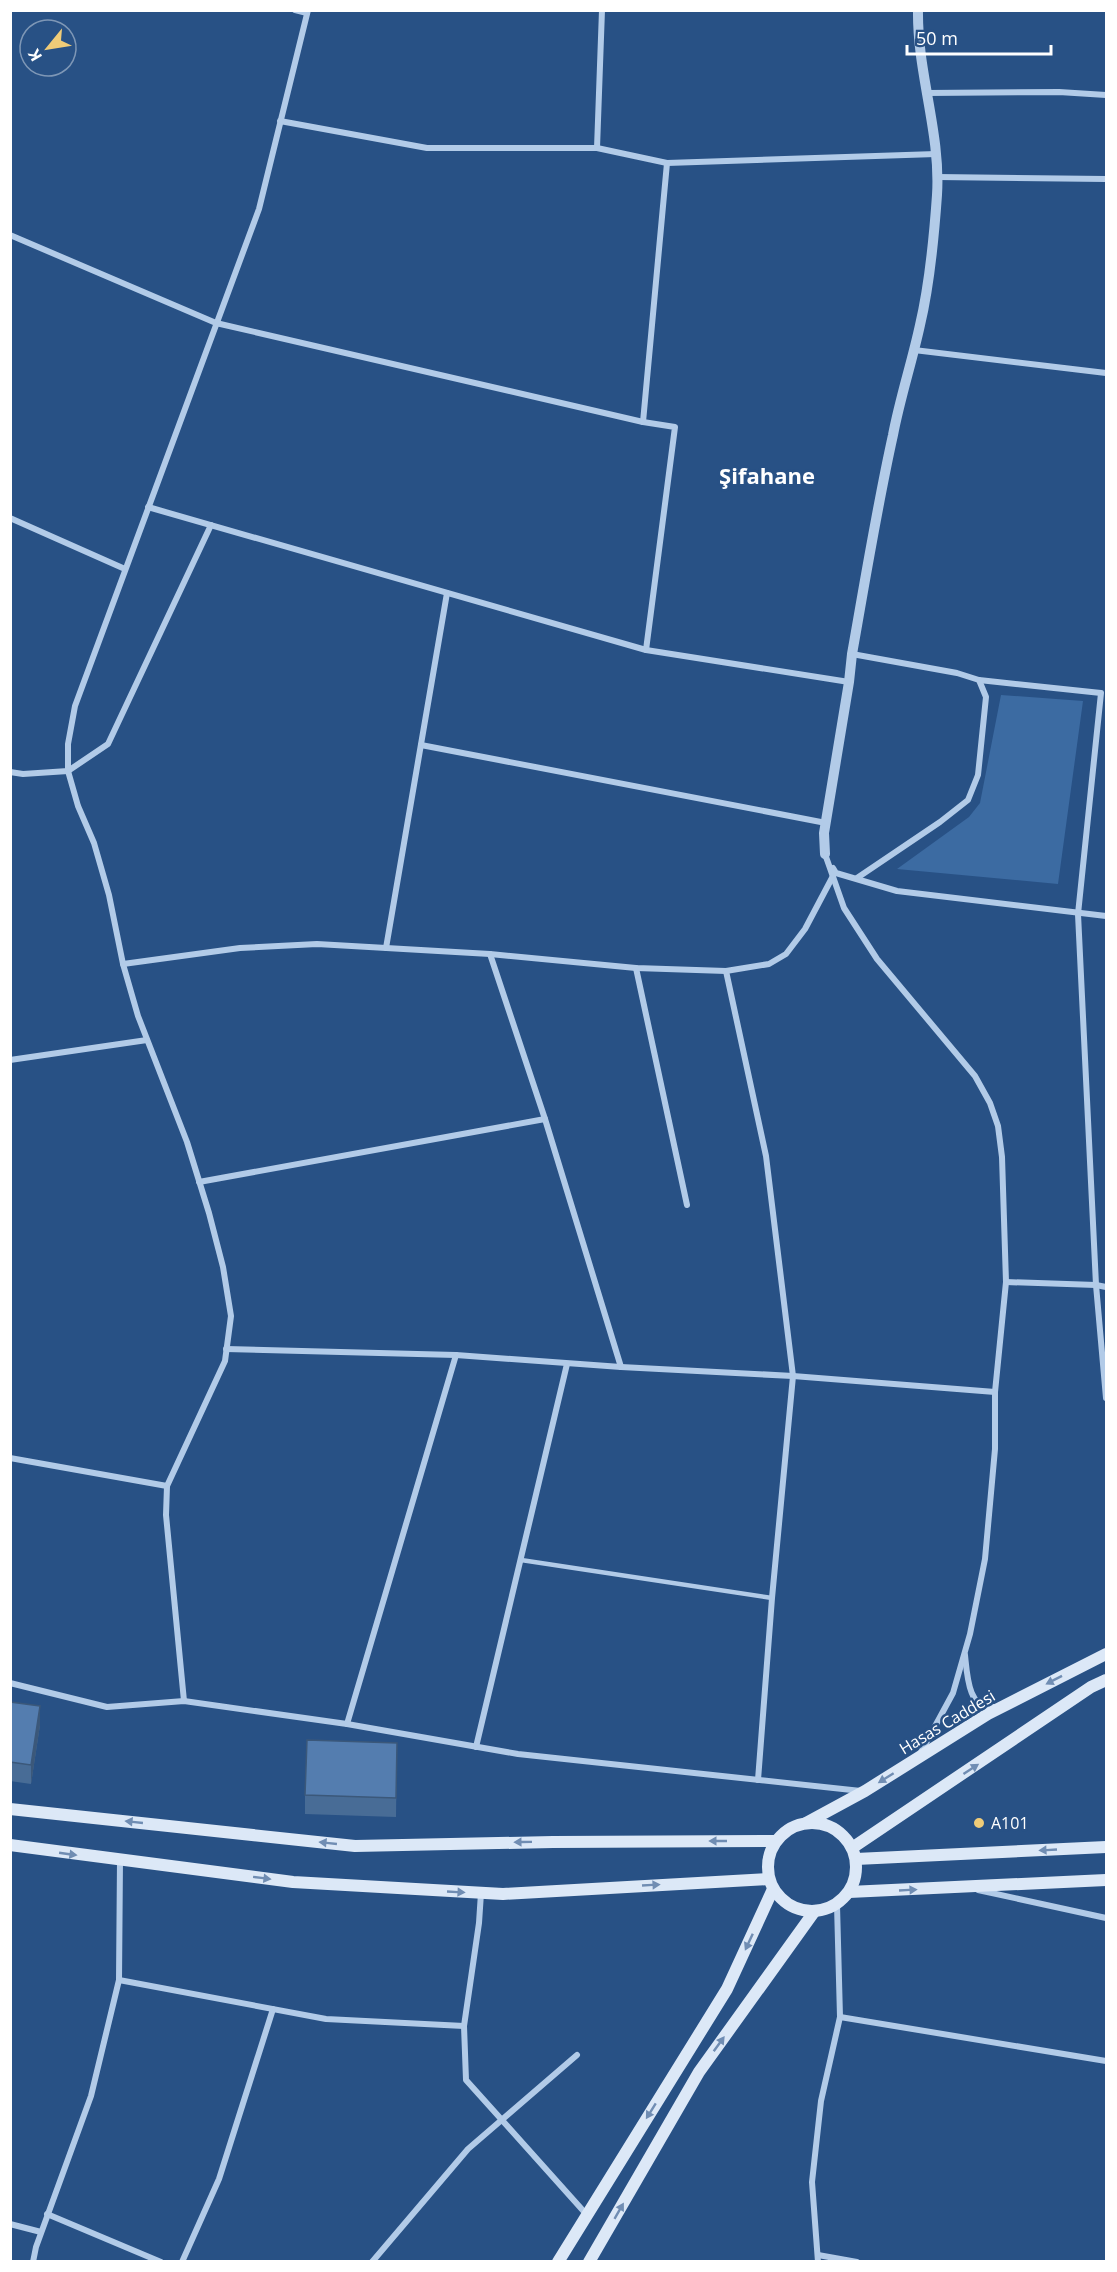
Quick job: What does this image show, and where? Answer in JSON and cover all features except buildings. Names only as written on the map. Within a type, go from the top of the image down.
[{"type":"main road","name":"Hasas Caddesi","points":[[806,1823],[865,1791],[1004,1706],[1107,1654]]},
{"type":"main road","points":[[854,1853],[1091,1687],[1107,1680]]},
{"type":"main road","points":[[10,1809],[355,1846],[776,1841]]},
{"type":"main road","points":[[806,1823],[826,1825],[842,1834],[854,1853],[856,1878],[849,1892],[837,1905],[826,1910],[814,1912],[790,1906],[778,1897],[771,1884],[768,1865],[771,1849],[786,1831],[806,1823]]},
{"type":"main road","points":[[10,1845],[293,1882],[480,1893],[771,1884]]},
{"type":"main road","points":[[854,1853],[1107,1847]]},
{"type":"main road","points":[[849,1892],[1107,1881]]},
{"type":"main road","points":[[558,2262],[727,1989],[771,1884]]},
{"type":"main road","points":[[589,2262],[699,2072],[814,1912]]},
{"type":"street","points":[[184,1701],[166,1515],[167,1486],[225,1361],[231,1316],[224,1267],[199,1182],[187,1142],[138,1016],[94,843],[78,806],[68,771],[68,744],[75,706],[259,209],[307,12],[295,10]]},
{"type":"street","points":[[597,148],[602,10]]},
{"type":"street","points":[[918,10],[918,31],[926,93],[937,154],[930,271],[914,350],[893,434],[852,654],[826,823],[825,854],[844,908],[877,958],[975,1076],[990,1103],[998,1126],[1002,1157],[1006,1282],[996,1392],[996,1449],[985,1559],[965,1652],[953,1693],[918,1757]]},
{"type":"street","points":[[926,93],[1059,92],[1107,95]]},
{"type":"street","points":[[280,121],[427,148],[597,148],[667,163],[937,154]]},
{"type":"street","points":[[643,422],[667,163]]},
{"type":"street","points":[[937,177],[1107,179]]},
{"type":"street","points":[[10,235],[216,323],[643,422],[675,427],[646,650]]},
{"type":"street","points":[[914,350],[1107,373]]},
{"type":"street","points":[[147,507],[646,650],[849,682]]},
{"type":"street","points":[[10,518],[125,568]]},
{"type":"street","points":[[10,772],[23,774],[68,771],[108,744],[211,525]]},
{"type":"street","points":[[386,948],[447,593]]},
{"type":"street","points":[[852,654],[957,673],[979,680],[1101,693],[1078,914],[1096,1285],[1107,1398]]},
{"type":"street","points":[[857,878],[940,822],[968,800],[978,775],[986,697],[979,680]]},
{"type":"street","points":[[421,745],[826,823]]},
{"type":"street","points":[[825,854],[836,873],[897,891],[1107,916]]},
{"type":"street","points":[[123,964],[240,948],[317,944],[490,954],[636,968],[726,971],[769,964],[786,954],[805,929],[833,876]]},
{"type":"street","points":[[490,954],[545,1119],[621,1367]]},
{"type":"street","points":[[636,968],[687,1205]]},
{"type":"street","points":[[726,971],[766,1156],[793,1376],[758,1780]]},
{"type":"street","points":[[10,1060],[147,1040]]},
{"type":"street","points":[[199,1182],[545,1119]]},
{"type":"street","points":[[1006,1282],[1107,1287]]},
{"type":"street","points":[[226,1349],[456,1355],[567,1364],[793,1376],[996,1392]]},
{"type":"street","points":[[347,1724],[456,1355]]},
{"type":"street","points":[[476,1747],[567,1364]]},
{"type":"street","points":[[10,1458],[167,1486]]},
{"type":"street","points":[[965,1652],[967,1674],[975,1700],[989,1708],[1004,1706]]},
{"type":"street","points":[[10,1683],[107,1707],[184,1701],[347,1724],[530,1755],[865,1791]]},
{"type":"street","points":[[33,2262],[47,2214],[91,2096],[119,1980],[120,1860]]},
{"type":"street","points":[[963,1887],[1107,1918]]},
{"type":"street","points":[[480,1893],[479,1923],[464,2026],[466,2080],[587,2215]]},
{"type":"street","points":[[837,1905],[840,2017],[821,2101],[812,2182],[818,2258],[856,2262]]},
{"type":"street","points":[[119,1980],[326,2019],[464,2026]]},
{"type":"street","points":[[182,2262],[219,2179],[273,2009]]},
{"type":"street","points":[[840,2017],[1107,2061]]},
{"type":"street","points":[[372,2262],[468,2149],[577,2055]]},
{"type":"street","points":[[47,2214],[161,2262]]},
{"type":"street","points":[[10,2224],[41,2232]]},
{"type":"lane","points":[[521,1560],[772,1598]]},
{"type":"shaded area","points":[[1001,695],[1083,701],[1058,884],[897,869],[969,817],[980,803]]},
{"type":"place","name":"A101","points":[[979,1823]]},
{"type":"district","name":"Şifahane","points":[[767,476]]}]
